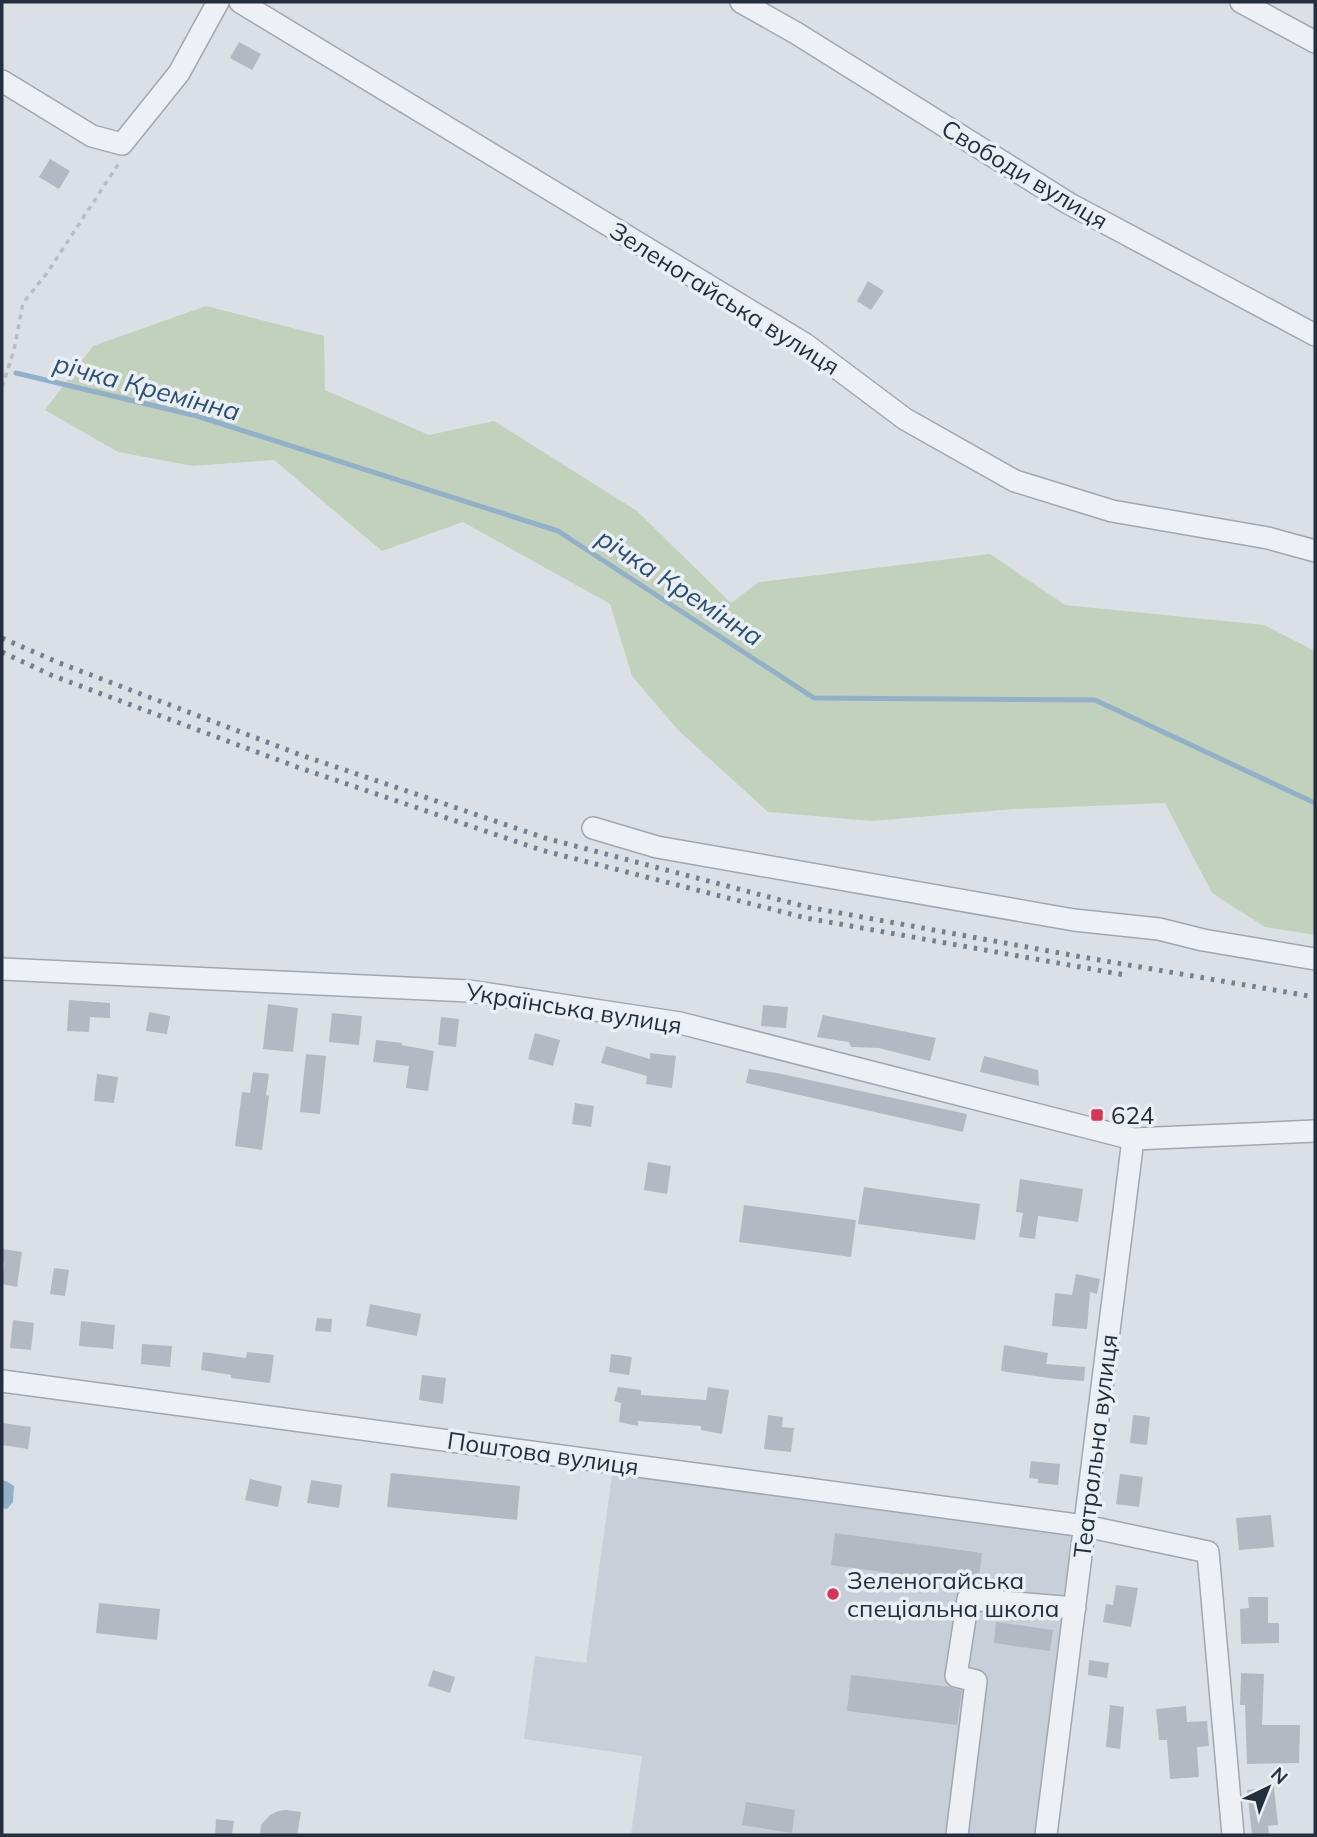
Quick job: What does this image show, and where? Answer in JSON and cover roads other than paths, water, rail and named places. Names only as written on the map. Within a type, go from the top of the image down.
[{"type":"street","points":[[2,81],[92,136],[122,144],[179,73],[218,2]]},
{"type":"street","name":"Зеленогайська вулиця","points":[[240,2],[806,344],[905,419],[1015,481],[1112,510],[1268,538],[1315,551]]},
{"type":"street","name":"Свободи вулиця","points":[[741,2],[796,33],[1069,203],[1315,335]]},
{"type":"street","points":[[1243,2],[1315,42]]},
{"type":"street","points":[[593,828],[671,850],[1074,920],[1159,929],[1203,940],[1315,959]]},
{"type":"street","name":"Українська вулиця","points":[[2,969],[482,993],[680,1023],[1133,1139],[1315,1130]]},
{"type":"street","name":"Театральна вулиця","points":[[1046,1835],[1133,1139]]},
{"type":"street","name":"Поштова вулиця","points":[[2,1381],[1085,1526],[1209,1552],[1233,1835]]},
{"type":"street","points":[[957,1835],[976,1681],[956,1676],[968,1599],[1074,1608]]},
{"type":"water","points":[[2,1480],[14,1486],[13,1502],[7,1509],[2,1508]]},
{"type":"waterway","name":"річка Кремінна","points":[[16,373],[197,416],[558,531],[814,698],[1095,700],[1315,803]]},
{"type":"railway","points":[[2,638],[57,662],[301,755],[545,838],[807,907],[1315,997]]},
{"type":"railway","points":[[2,652],[51,675],[297,767],[541,850],[806,918],[1125,975]]},
{"type":"place","name":"624","points":[[1097,1115]]},
{"type":"place","name":"Зеленогайська спеціальна школа","points":[[833,1594]]}]
